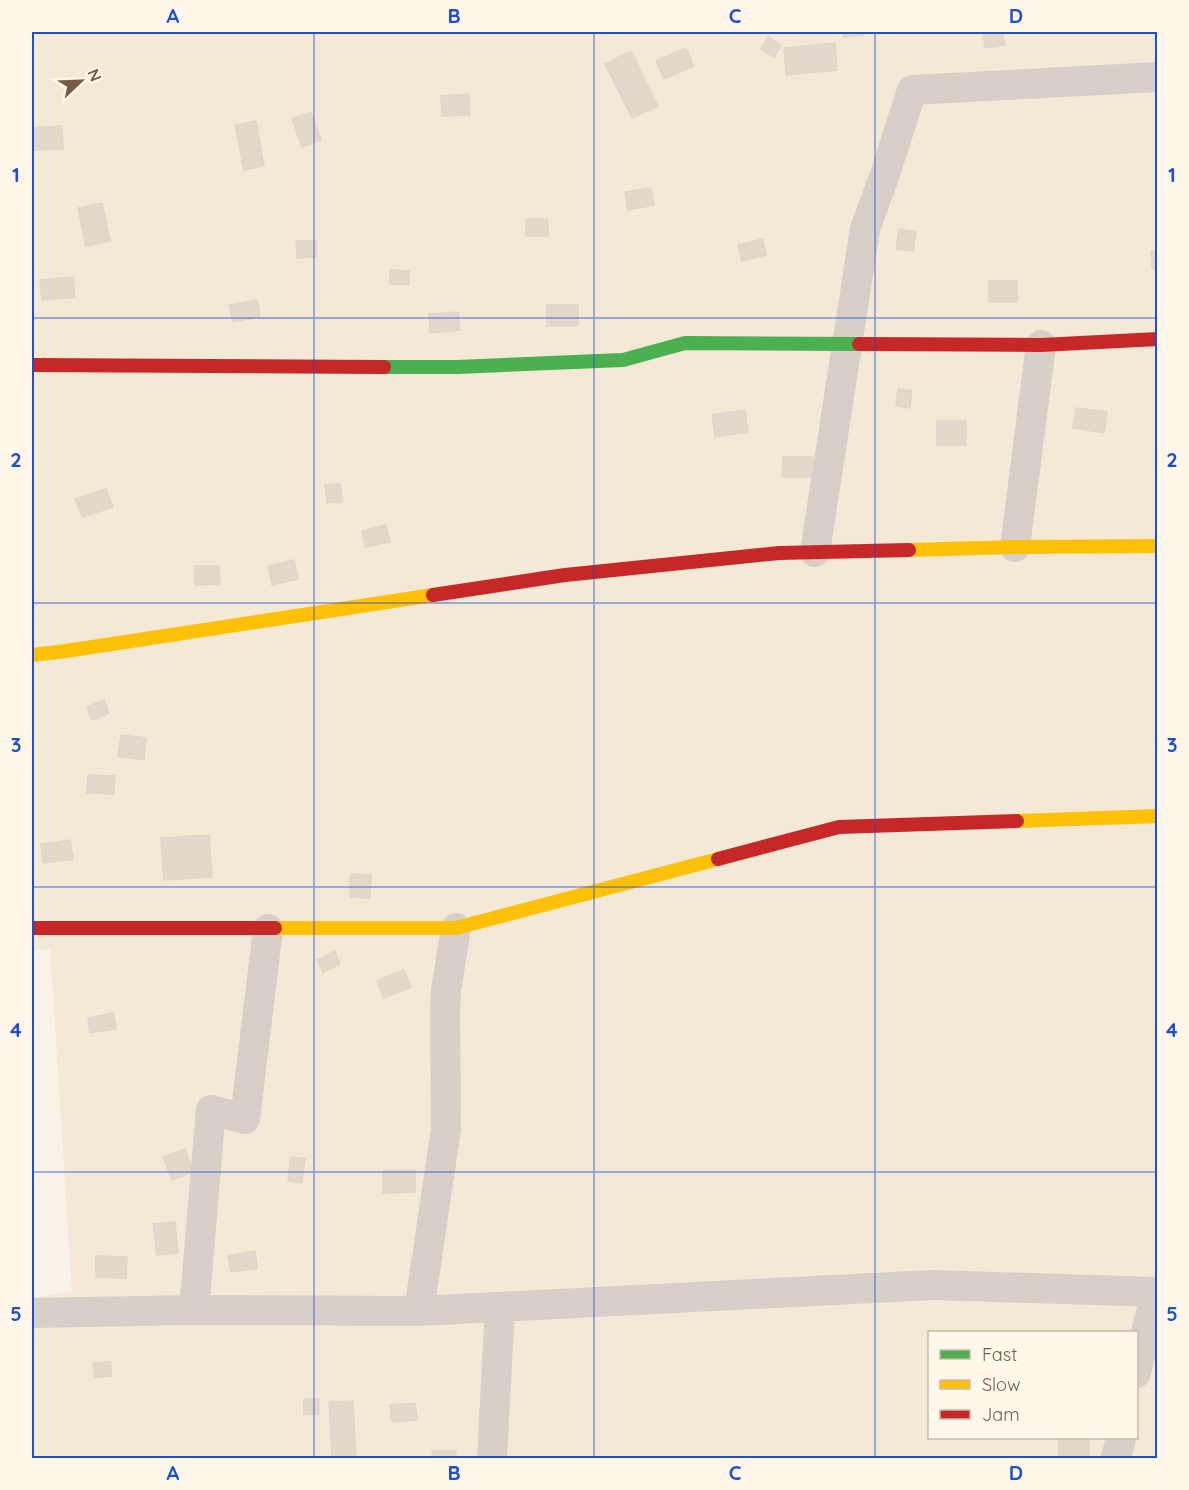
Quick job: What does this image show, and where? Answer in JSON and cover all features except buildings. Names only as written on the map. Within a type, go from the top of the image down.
[{"type":"street","points":[[815,552],[865,229],[912,90],[1158,77]]},
{"type":"street","points":[[32,365],[457,367],[623,360],[685,343],[1041,345],[1158,339]]},
{"type":"street","points":[[1015,547],[1041,345]]},
{"type":"street","points":[[32,655],[565,575],[779,553],[1158,546]]},
{"type":"street","points":[[32,928],[456,928],[839,827],[1158,816]]},
{"type":"street","points":[[419,1311],[446,1129],[446,990],[456,928]]},
{"type":"street","points":[[194,1310],[211,1110],[244,1119],[268,929]]},
{"type":"street","points":[[32,1313],[194,1310],[419,1311],[932,1285],[1157,1292],[1138,1369]]},
{"type":"street","points":[[492,1458],[500,1307]]},
{"type":"street","points":[[1116,1458],[1121,1439]]},
{"type":"shaded area","points":[[32,32],[1157,32],[1157,1458],[32,1458],[32,1298],[72,1292],[50,949],[32,950]]},
{"type":"traffic: fast","points":[[384,367],[457,367],[623,360],[685,343],[859,344]]},
{"type":"traffic: slow","points":[[909,550],[1158,546]]},
{"type":"traffic: slow","points":[[32,655],[433,595]]},
{"type":"traffic: slow","points":[[1017,821],[1158,816]]},
{"type":"traffic: slow","points":[[275,928],[456,928],[718,859]]},
{"type":"traffic: jam","points":[[859,344],[1041,345],[1158,339]]},
{"type":"traffic: jam","points":[[32,365],[384,367]]},
{"type":"traffic: jam","points":[[433,595],[565,575],[779,553],[909,550]]},
{"type":"traffic: jam","points":[[718,859],[839,827],[1017,821]]},
{"type":"traffic: jam","points":[[32,928],[275,928]]}]
